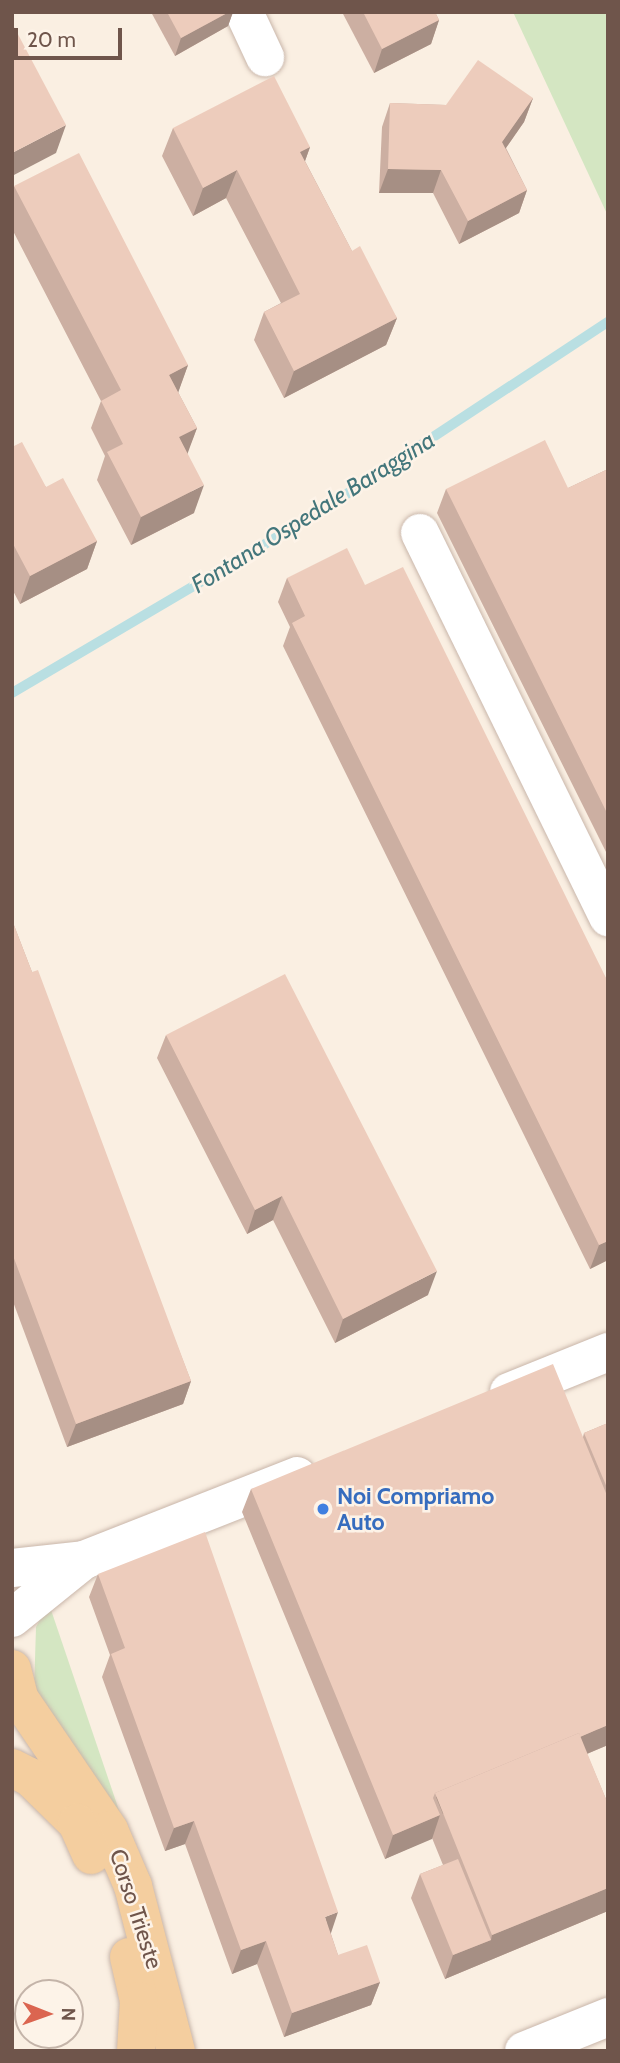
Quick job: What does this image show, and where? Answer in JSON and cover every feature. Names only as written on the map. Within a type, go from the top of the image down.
[{"type":"main road","name":"Corso Trieste","points":[[12,1670],[19,1698],[109,1830],[133,1886],[176,2051]]},
{"type":"main road","name":"Corso Trieste","points":[[12,1768],[30,1777],[77,1823],[129,1957],[139,2001],[136,2051]]},
{"type":"street","points":[[244,12],[265,58]]},
{"type":"street","points":[[420,533],[608,917]]},
{"type":"street","points":[[480,1403],[608,1352]]},
{"type":"street","points":[[12,1568],[84,1560],[327,1464]]},
{"type":"street","points":[[12,1618],[84,1560]]},
{"type":"street","points":[[524,2051],[608,2017]]},
{"type":"green space","points":[[513,12],[608,12],[608,216]]},
{"type":"green space","points":[[49,1604],[125,1828],[34,1692],[36,1627]]},
{"type":"building","points":[[167,12],[229,12],[181,38]]},
{"type":"building","points":[[363,12],[435,12],[439,20],[382,49]]},
{"type":"building","points":[[12,23],[66,125],[12,153]]},
{"type":"building","points":[[478,60],[533,98],[502,142],[527,190],[468,221],[441,170],[388,169],[390,103],[446,105]]},
{"type":"building","points":[[274,76],[310,147],[300,152],[352,251],[360,246],[397,318],[294,371],[264,312],[300,294],[237,170],[203,188],[173,128]]},
{"type":"building","points":[[79,153],[188,365],[169,375],[197,428],[179,437],[204,485],[141,517],[107,452],[123,444],[101,401],[121,390],[14,186]]},
{"type":"building","points":[[545,440],[568,488],[608,469],[608,815],[446,489]]},
{"type":"building","points":[[22,442],[46,487],[63,478],[97,541],[30,576],[12,542],[12,447]]},
{"type":"building","points":[[347,548],[365,585],[403,567],[608,982],[608,1241],[599,1245],[292,623],[305,616],[287,578]]},
{"type":"building","points":[[12,920],[32,972],[38,970],[191,1381],[76,1424],[12,1253]]},
{"type":"building","points":[[285,974],[437,1271],[343,1319],[282,1196],[255,1210],[166,1035]]},
{"type":"building","points":[[553,1364],[608,1498],[608,1725],[580,1737],[579,1733],[435,1793],[433,1798],[440,1815],[393,1835],[251,1489]]},
{"type":"building","points":[[608,1423],[608,1490],[584,1433]]},
{"type":"building","points":[[205,1532],[338,1912],[325,1917],[338,1955],[367,1945],[380,1982],[292,2013],[266,1941],[241,1950],[194,1821],[174,1828],[111,1654],[125,1648],[98,1574]]},
{"type":"building","points":[[579,1733],[608,1804],[608,1888],[492,1935],[435,1793]]},
{"type":"building","points":[[458,1859],[491,1940],[453,1955],[420,1874]]},
{"type":"waterway","name":"Fontana Ospedale Baraggina","points":[[12,693],[324,509],[608,322]]},
{"type":"place","name":"Noi Compriamo Auto","points":[[323,1509]]}]
